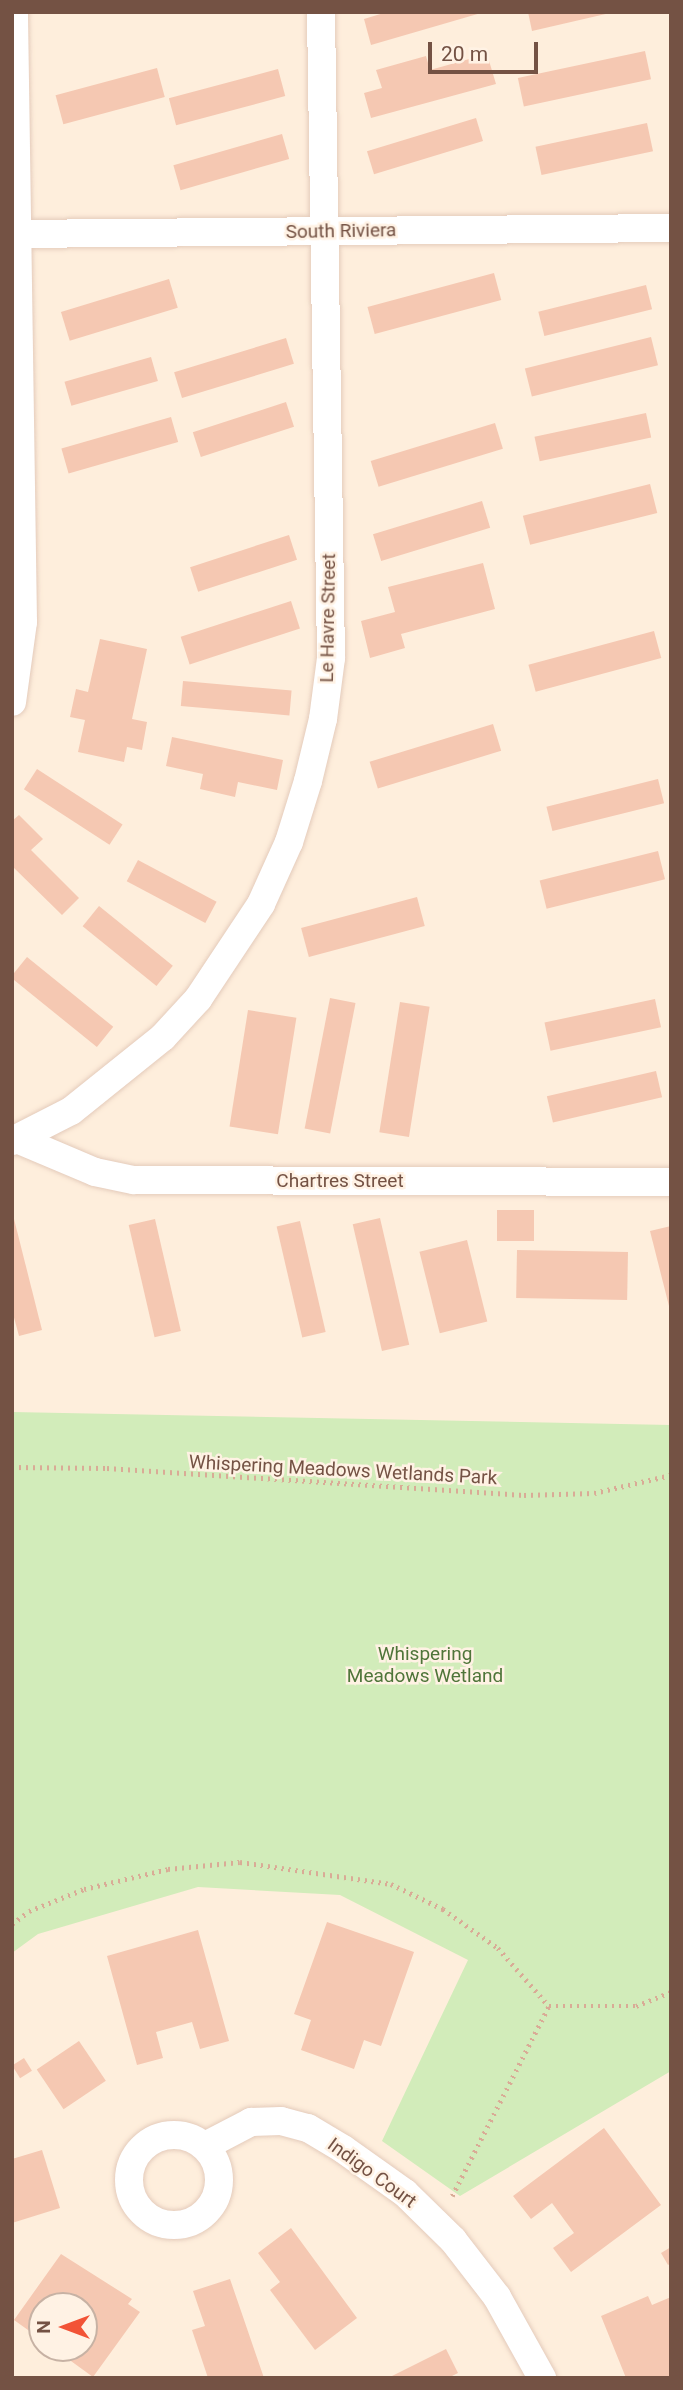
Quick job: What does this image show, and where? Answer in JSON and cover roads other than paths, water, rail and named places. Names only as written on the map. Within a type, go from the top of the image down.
[{"type":"street","points":[[12,702],[23,622],[14,12]]},
{"type":"street","name":"Le Havre Street","points":[[15,1140],[71,1111],[163,1037],[189,1008],[261,904],[289,842],[323,719],[331,658],[321,12]]},
{"type":"street","name":"South Riviera","points":[[16,234],[671,228]]},
{"type":"street","name":"Chartres Street","points":[[15,1140],[95,1172],[134,1180],[671,1182]]},
{"type":"street","name":"Indigo Court","points":[[207,2145],[251,2122],[281,2121],[308,2128],[405,2193],[437,2225],[497,2297],[542,2378]]},
{"type":"park label","name":"Whispering Meadows Wetland","points":[[425,1665]]}]
